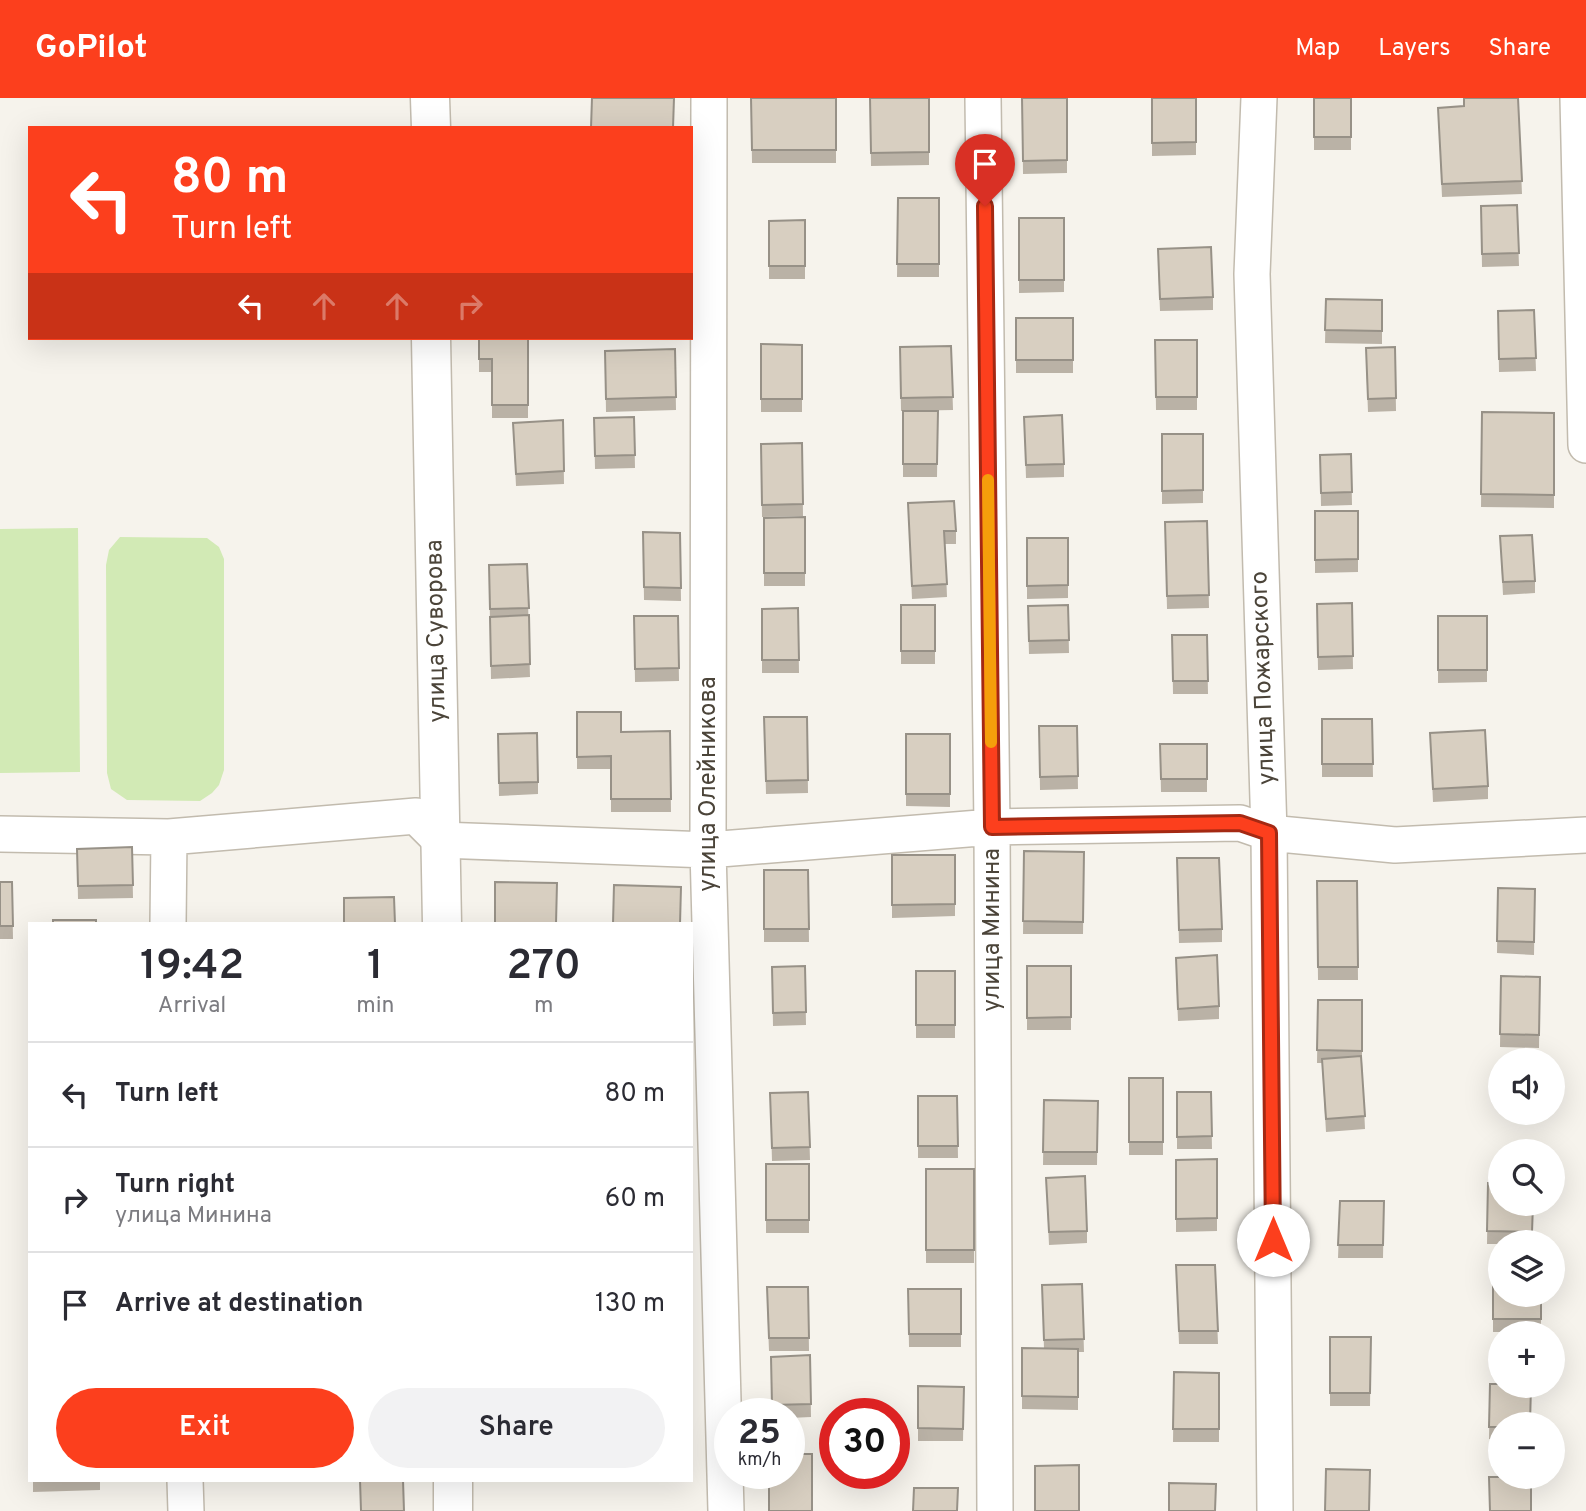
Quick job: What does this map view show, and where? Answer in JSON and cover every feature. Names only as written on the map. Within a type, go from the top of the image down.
[{"type":"street","points":[[430,98],[431,126]]},
{"type":"street","name":"улица Олейникова","points":[[709,98],[708,850],[726,1511]]},
{"type":"street","name":"улица Минина","points":[[984,98],[992,827],[995,1511]]},
{"type":"street","name":"улица Пожарского","points":[[1259,98],[1252,274],[1269,833],[1275,1511]]},
{"type":"street","points":[[1578,98],[1586,445]]},
{"type":"street","name":"улица Суворова","points":[[431,340],[442,922]]},
{"type":"street","points":[[0,834],[169,837],[416,816],[440,840],[708,850],[992,827],[1240,823],[1269,833],[1395,845],[1586,835]]},
{"type":"street","points":[[168,922],[169,837]]},
{"type":"street","points":[[185,1482],[186,1511]]},
{"type":"street","points":[[453,1482],[453,1511]]},
{"type":"green space","points":[[78,528],[80,772],[0,773],[0,529]]},
{"type":"green space","points":[[120,537],[207,538],[219,547],[224,559],[224,770],[219,785],[200,801],[127,800],[111,789],[107,773],[106,565],[109,550]]},
{"type":"building","points":[[592,98],[674,98],[673,126],[591,126]]},
{"type":"building","points":[[751,98],[836,98],[836,150],[752,150]]},
{"type":"building","points":[[870,98],[929,98],[929,152],[871,153]]},
{"type":"building","points":[[1022,98],[1067,98],[1067,160],[1023,161]]},
{"type":"building","points":[[1152,98],[1196,98],[1196,142],[1152,143]]},
{"type":"building","points":[[1314,98],[1351,98],[1351,137],[1314,137]]},
{"type":"building","points":[[1464,98],[1518,98],[1522,181],[1442,184],[1438,108],[1464,106]]},
{"type":"building","points":[[898,198],[939,198],[939,264],[897,264]]},
{"type":"building","points":[[1517,205],[1519,253],[1482,254],[1481,206]]},
{"type":"building","points":[[1019,218],[1064,218],[1064,280],[1019,280]]},
{"type":"building","points":[[805,220],[805,266],[769,266],[769,221]]},
{"type":"building","points":[[1211,247],[1213,297],[1160,299],[1158,249]]},
{"type":"building","points":[[1326,299],[1382,300],[1382,331],[1325,330]]},
{"type":"building","points":[[1534,310],[1536,358],[1499,359],[1498,311]]},
{"type":"building","points":[[1016,318],[1073,318],[1073,360],[1016,360]]},
{"type":"building","points":[[479,340],[528,340],[528,405],[492,405],[492,359],[479,359]]},
{"type":"building","points":[[1155,340],[1197,340],[1197,397],[1156,397]]},
{"type":"building","points":[[761,344],[802,345],[802,399],[761,399]]},
{"type":"building","points":[[951,346],[953,397],[901,398],[900,347]]},
{"type":"building","points":[[1395,347],[1396,398],[1368,399],[1366,348]]},
{"type":"building","points":[[675,349],[676,397],[606,399],[605,351]]},
{"type":"building","points":[[903,411],[938,411],[937,464],[903,464]]},
{"type":"building","points":[[1482,412],[1554,413],[1554,495],[1481,494]]},
{"type":"building","points":[[1062,415],[1064,464],[1026,465],[1024,417]]},
{"type":"building","points":[[634,417],[635,455],[595,456],[594,418]]},
{"type":"building","points":[[563,420],[564,471],[516,474],[513,423]]},
{"type":"building","points":[[1162,434],[1203,434],[1203,490],[1162,491]]},
{"type":"building","points":[[802,443],[803,504],[762,505],[761,444]]},
{"type":"building","points":[[1351,454],[1352,492],[1321,493],[1320,455]]},
{"type":"building","points":[[954,501],[956,531],[944,531],[947,584],[912,586],[908,503]]},
{"type":"building","points":[[1315,511],[1358,511],[1358,559],[1315,560]]},
{"type":"building","points":[[805,517],[805,573],[764,573],[764,518]]},
{"type":"building","points":[[1207,521],[1209,595],[1167,596],[1165,522]]},
{"type":"building","points":[[643,532],[680,533],[681,588],[644,587]]},
{"type":"building","points":[[1532,535],[1535,581],[1503,582],[1500,536]]},
{"type":"building","points":[[1027,538],[1068,538],[1068,585],[1027,586]]},
{"type":"building","points":[[527,564],[529,608],[490,609],[489,565]]},
{"type":"building","points":[[1352,603],[1353,656],[1318,657],[1317,604]]},
{"type":"building","points":[[901,605],[935,605],[935,651],[901,651]]},
{"type":"building","points":[[1068,605],[1069,640],[1029,641],[1028,606]]},
{"type":"building","points":[[798,608],[799,660],[762,660],[762,609]]},
{"type":"building","points":[[529,615],[530,664],[491,666],[490,617]]},
{"type":"building","points":[[634,616],[678,616],[679,668],[635,669]]},
{"type":"building","points":[[1438,616],[1487,616],[1487,670],[1438,670]]},
{"type":"building","points":[[1172,635],[1207,635],[1208,681],[1173,681]]},
{"type":"building","points":[[577,712],[621,712],[621,732],[670,731],[671,799],[611,799],[611,756],[577,757]]},
{"type":"building","points":[[764,717],[807,717],[808,780],[766,781]]},
{"type":"building","points":[[1322,719],[1372,719],[1373,764],[1322,764]]},
{"type":"building","points":[[1039,726],[1077,726],[1078,776],[1040,777]]},
{"type":"building","points":[[1485,730],[1488,786],[1433,789],[1430,733]]},
{"type":"building","points":[[537,733],[538,782],[499,783],[498,734]]},
{"type":"building","points":[[906,734],[950,734],[950,794],[906,794]]},
{"type":"building","points":[[1160,744],[1207,744],[1207,779],[1161,779]]},
{"type":"building","points":[[132,847],[133,885],[78,886],[77,849]]},
{"type":"building","points":[[1024,851],[1084,852],[1083,922],[1023,921]]},
{"type":"building","points":[[892,855],[955,855],[955,904],[892,905]]},
{"type":"building","points":[[1177,858],[1219,858],[1222,929],[1179,930]]},
{"type":"building","points":[[764,870],[808,870],[809,929],[764,929]]},
{"type":"building","points":[[1317,881],[1357,881],[1358,967],[1318,967]]},
{"type":"building","points":[[0,882],[12,882],[13,926],[0,926]]},
{"type":"building","points":[[495,882],[557,883],[556,922],[495,922]]},
{"type":"building","points":[[614,885],[681,887],[680,922],[613,922]]},
{"type":"building","points":[[1498,888],[1535,889],[1534,942],[1497,941]]},
{"type":"building","points":[[394,897],[395,922],[344,922],[344,898]]},
{"type":"building","points":[[53,920],[96,920],[96,922]]},
{"type":"building","points":[[1217,955],[1219,1006],[1178,1009],[1176,958]]},
{"type":"building","points":[[805,966],[806,1012],[773,1013],[772,967]]},
{"type":"building","points":[[1027,966],[1071,966],[1071,1017],[1027,1018]]},
{"type":"building","points":[[916,971],[955,971],[955,1025],[916,1025]]},
{"type":"building","points":[[1501,976],[1540,977],[1539,1035],[1500,1034]]},
{"type":"building","points":[[1318,1000],[1362,1000],[1362,1051],[1317,1050]]},
{"type":"building","points":[[1361,1056],[1365,1116],[1326,1119],[1322,1059]]},
{"type":"building","points":[[1129,1078],[1163,1078],[1163,1142],[1129,1142]]},
{"type":"building","points":[[808,1092],[810,1147],[772,1148],[770,1093]]},
{"type":"building","points":[[1177,1092],[1211,1092],[1212,1136],[1177,1137]]},
{"type":"building","points":[[918,1096],[957,1096],[958,1146],[918,1146]]},
{"type":"building","points":[[1044,1100],[1098,1101],[1097,1152],[1043,1152]]},
{"type":"building","points":[[1217,1159],[1217,1218],[1176,1219],[1176,1160]]},
{"type":"building","points":[[766,1164],[809,1164],[809,1220],[766,1220]]},
{"type":"building","points":[[926,1169],[974,1169],[974,1250],[926,1250]]},
{"type":"building","points":[[1085,1176],[1087,1231],[1049,1232],[1046,1178]]},
{"type":"building","points":[[1488,1183],[1488,1216],[1533,1216],[1532,1230],[1487,1231]]},
{"type":"building","points":[[1340,1201],[1384,1201],[1383,1245],[1338,1245]]},
{"type":"building","points":[[1176,1265],[1215,1265],[1218,1331],[1179,1331]]},
{"type":"building","points":[[1082,1284],[1084,1339],[1044,1340],[1042,1285]]},
{"type":"building","points":[[767,1287],[808,1287],[809,1338],[769,1338]]},
{"type":"building","points":[[908,1289],[961,1289],[961,1334],[909,1334]]},
{"type":"building","points":[[1493,1307],[1541,1307],[1541,1319],[1493,1319]]},
{"type":"building","points":[[1330,1337],[1371,1337],[1370,1393],[1330,1393]]},
{"type":"building","points":[[1022,1348],[1078,1349],[1078,1397],[1022,1396]]},
{"type":"building","points":[[810,1355],[811,1404],[805,1404],[805,1398],[772,1398],[771,1357]]},
{"type":"building","points":[[1174,1372],[1219,1373],[1219,1429],[1173,1429]]},
{"type":"building","points":[[918,1386],[964,1387],[963,1429],[918,1428]]},
{"type":"building","points":[[1490,1398],[1531,1398],[1530,1412],[1489,1412]]},
{"type":"building","points":[[805,1454],[812,1454],[812,1511],[769,1511],[769,1489],[805,1489]]},
{"type":"building","points":[[1079,1465],[1079,1511],[1035,1511],[1035,1466]]},
{"type":"building","points":[[1326,1469],[1370,1470],[1369,1511],[1325,1511]]},
{"type":"building","points":[[360,1482],[403,1482],[404,1511],[361,1511]]},
{"type":"building","points":[[1169,1483],[1216,1484],[1215,1511],[1169,1511]]},
{"type":"building","points":[[914,1488],[958,1488],[957,1511],[913,1511]]},
{"type":"building","points":[[1489,1489],[1531,1489],[1531,1511],[1490,1511]]},
{"type":"slow traffic","points":[[988,480],[991,742]]},
{"type":"route","points":[[985,206],[992,827],[1240,823],[1269,833],[1273,1240]]}]
